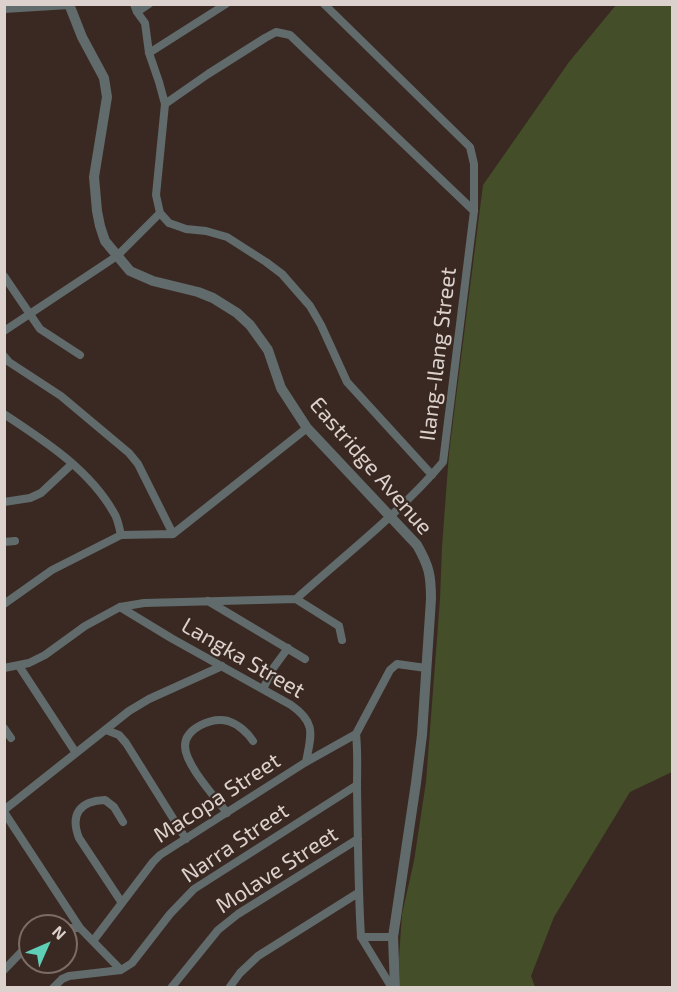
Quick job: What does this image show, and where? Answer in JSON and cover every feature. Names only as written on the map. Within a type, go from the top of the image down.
[{"type":"street","points":[[4,9],[69,4]]},
{"type":"street","name":"Eastridge Avenue","points":[[69,4],[82,37],[104,78],[107,97],[94,177],[100,226],[105,241],[130,271],[153,281],[198,292],[237,312],[250,325],[268,350],[281,388],[307,428],[417,545],[427,562],[431,581],[422,735],[393,937],[394,987]]},
{"type":"street","points":[[149,4],[135,8],[145,23],[149,53],[165,104],[156,195],[160,213],[169,223],[186,229],[206,231],[227,237],[282,274],[310,306],[347,382],[432,475]]},
{"type":"street","points":[[149,53],[226,4]]},
{"type":"street","name":"Ilang-Ilang Street","points":[[296,599],[390,516],[443,462],[474,211],[474,164],[470,147],[324,4]]},
{"type":"street","points":[[165,104],[265,38],[276,32],[290,34],[474,211]]},
{"type":"street","points":[[4,331],[117,256],[160,213]]},
{"type":"street","points":[[4,276],[40,328],[80,354]]},
{"type":"street","points":[[4,356],[9,362],[61,396],[129,453],[138,464],[173,534]]},
{"type":"street","points":[[4,414],[40,438],[97,487],[115,515],[121,535]]},
{"type":"street","points":[[4,604],[52,570],[121,535],[173,534],[307,428]]},
{"type":"street","points":[[4,502],[30,498],[41,493],[72,464]]},
{"type":"street","points":[[4,543],[15,541]]},
{"type":"street","points":[[4,668],[29,663],[45,655],[85,626],[120,607],[144,603],[296,599],[339,626],[342,640]]},
{"type":"street","points":[[208,601],[305,659]]},
{"type":"street","name":"Langka Street","points":[[120,607],[301,712],[308,720],[312,730],[306,762]]},
{"type":"street","points":[[262,689],[288,648]]},
{"type":"street","points":[[394,987],[361,937],[358,893],[356,734],[394,666],[397,664],[426,668]]},
{"type":"street","points":[[19,666],[76,753]]},
{"type":"street","points":[[121,970],[80,928],[4,811],[129,711],[222,666]]},
{"type":"street","points":[[227,813],[191,765],[185,746],[188,735],[199,726],[214,720],[228,721],[248,733],[253,741]]},
{"type":"street","points":[[4,729],[11,738]]},
{"type":"street","points":[[106,730],[119,735],[126,742],[186,839]]},
{"type":"street","name":"Macopa Street","points":[[93,941],[160,855],[306,762],[356,734]]},
{"type":"street","name":"Narra Street","points":[[121,970],[132,963],[170,914],[194,889],[357,785]]},
{"type":"street","points":[[122,903],[80,838],[75,827],[75,818],[92,800],[105,800],[114,807],[123,822]]},
{"type":"street","name":"Molave Street","points":[[171,987],[218,930],[238,914],[358,839]]},
{"type":"street","points":[[229,987],[258,956],[358,893]]},
{"type":"street","points":[[361,937],[393,937]]},
{"type":"street","points":[[4,970],[18,955]]},
{"type":"street","points":[[53,987],[69,976],[121,970]]},
{"type":"green space","points":[[616,5],[672,5],[672,772],[630,792],[554,917],[531,976],[535,987],[400,988],[399,958],[402,914],[414,861],[426,782],[449,453],[483,185],[569,62]]}]
